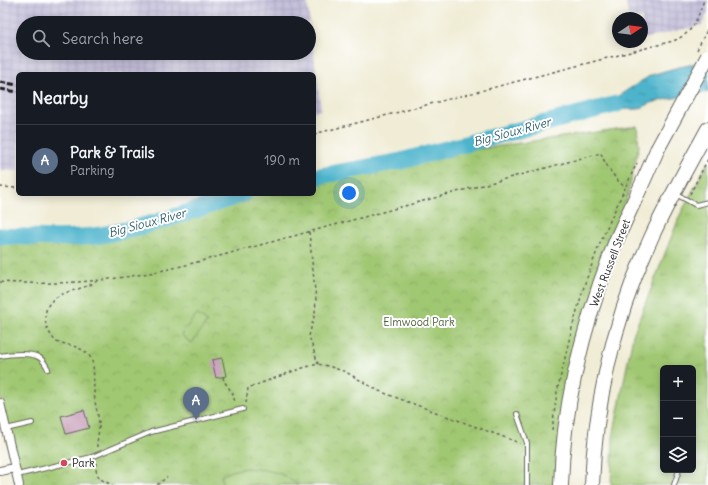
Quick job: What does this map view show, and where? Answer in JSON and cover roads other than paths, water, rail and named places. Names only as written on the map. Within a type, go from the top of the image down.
[{"type":"highway","name":"West Russell Street","points":[[561,485],[563,446],[577,361],[595,299],[616,241],[657,150],[708,56]]},
{"type":"highway","points":[[592,485],[592,466],[601,399],[614,336],[637,272],[652,236],[705,134]]},
{"type":"street","points":[[0,403],[19,485]]},
{"type":"street","points":[[0,471],[16,472]]},
{"type":"lane","points":[[674,193],[696,205],[708,202]]},
{"type":"lane","points":[[0,356],[11,354],[39,357],[48,368]]},
{"type":"lane","points":[[16,472],[96,455],[151,432],[243,409]]},
{"type":"lane","points":[[517,414],[527,443],[527,485]]},
{"type":"lane","points":[[6,429],[32,423]]},
{"type":"lane","points":[[674,485],[678,473]]},
{"type":"water","points":[[708,61],[708,92],[663,100],[651,103],[639,109],[596,110],[651,75]]},
{"type":"waterway","name":"Big Sioux River","points":[[316,177],[401,161],[617,104]]},
{"type":"waterway","name":"Big Sioux River","points":[[0,236],[63,238],[89,237],[119,232],[238,196]]},
{"type":"railway","points":[[0,82],[16,85]]},
{"type":"railway","points":[[0,89],[16,92]]},
{"type":"place","name":"Park & Trails","points":[[196,420]]},
{"type":"place","name":"Park","points":[[64,463]]},
{"type":"park label","name":"Elmwood Park","points":[[419,322]]}]
